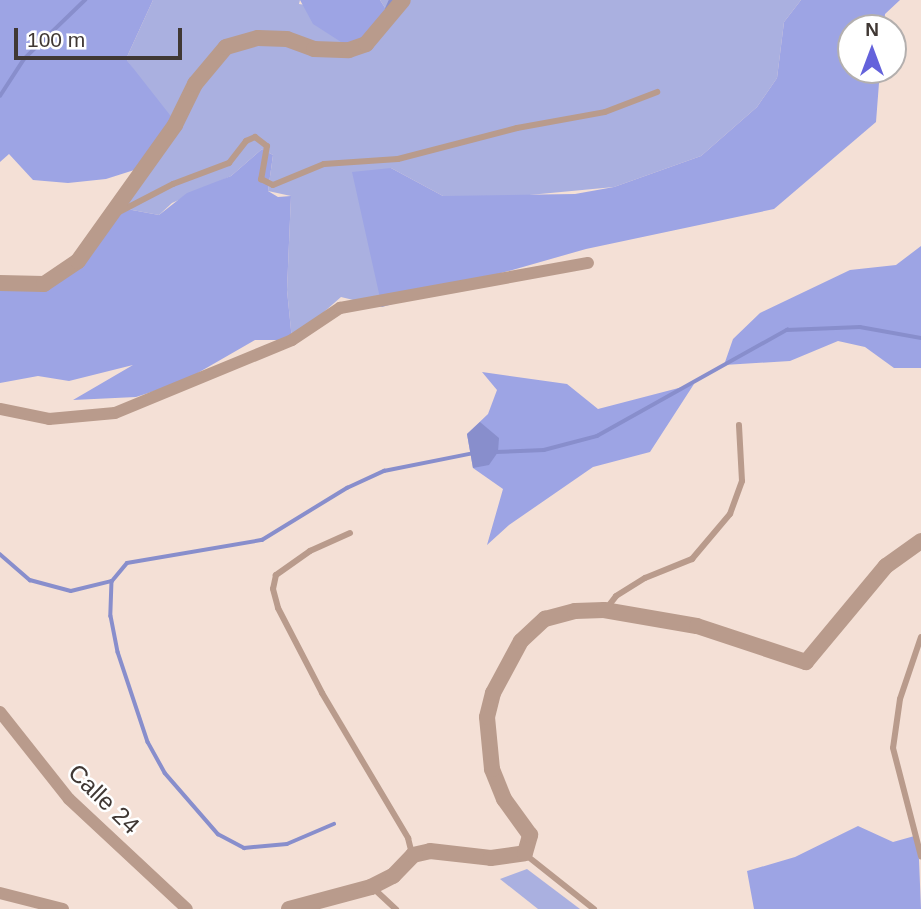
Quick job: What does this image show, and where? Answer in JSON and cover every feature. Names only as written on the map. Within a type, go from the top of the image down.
[{"type":"street","points":[[0,284],[44,284],[62,276],[112,216],[175,125],[195,84],[226,47],[258,38],[287,39],[314,49],[349,50],[366,44],[403,0]]},
{"type":"street","points":[[0,409],[49,419],[115,413],[292,340],[340,309],[588,263]]},
{"type":"street","points":[[289,909],[371,887],[393,876],[412,855],[430,851],[491,858],[525,853],[530,835],[504,799],[487,747],[493,693],[532,628],[575,611],[604,610],[697,626],[806,662],[886,566],[921,541]]},
{"type":"street","name":"Calle 24","points":[[0,712],[69,799],[187,909]]},
{"type":"street","points":[[0,893],[63,909]]},
{"type":"lane","points":[[112,216],[173,184],[229,163],[246,141],[255,137],[267,146],[261,178],[273,185],[324,164],[398,159],[517,128],[605,113],[657,92]]},
{"type":"lane","points":[[604,610],[616,596],[645,578],[692,559],[730,514],[742,481],[739,425]]},
{"type":"lane","points":[[350,533],[310,551],[276,575],[273,589],[278,608],[322,693],[408,838],[412,855]]},
{"type":"lane","points":[[921,637],[900,699],[893,748],[921,856]]},
{"type":"lane","points":[[525,853],[594,909]]},
{"type":"lane","points":[[371,887],[396,909]]},
{"type":"shaded area","points":[[0,0],[153,0],[126,59],[177,124],[150,165],[106,179],[68,183],[33,180],[9,154],[0,162]]},
{"type":"shaded area","points":[[153,0],[300,0],[299,4],[391,17],[380,0],[801,0],[784,22],[777,78],[757,107],[701,156],[614,187],[507,197],[443,196],[391,168],[382,307],[341,297],[292,340],[287,290],[291,196],[268,191],[273,155],[262,149],[231,176],[172,203],[159,215],[116,207],[150,165],[148,90],[126,59]]},
{"type":"shaded area","points":[[300,0],[380,0],[391,17],[352,49],[313,24]]},
{"type":"shaded area","points":[[801,0],[900,0],[885,14],[837,14],[837,84],[879,84],[876,122],[774,209],[586,249],[382,307],[352,172],[391,168],[443,196],[575,194],[614,187],[701,156],[757,107],[777,78],[784,22]]},
{"type":"shaded area","points":[[262,149],[273,155],[268,191],[278,197],[291,196],[287,290],[292,340],[255,340],[182,382],[136,397],[73,400],[133,365],[69,381],[38,376],[0,383],[0,283],[61,276],[116,207],[159,215],[187,193],[231,176]]},
{"type":"shaded area","points":[[921,246],[921,368],[894,368],[865,347],[838,341],[790,361],[724,365],[733,339],[760,313],[850,270],[896,265]]},
{"type":"shaded area","points":[[482,372],[567,384],[598,409],[694,384],[650,452],[593,467],[509,525],[487,545],[503,489],[473,468],[467,434],[488,414],[497,390]]},
{"type":"shaded area","points":[[480,422],[499,438],[498,452],[489,465],[473,468],[467,434]]},
{"type":"shaded area","points":[[858,826],[893,842],[918,835],[921,909],[754,909],[747,871],[795,857]]},
{"type":"shaded area","points":[[527,869],[580,909],[538,909],[500,879]]},
{"type":"waterway","points":[[0,96],[24,59],[85,0]]},
{"type":"waterway","points":[[387,9],[391,0]]},
{"type":"waterway","points":[[496,452],[544,450],[597,436],[787,330],[860,327],[921,338]]},
{"type":"waterway","points":[[0,554],[30,580],[71,591],[112,581],[127,563],[262,540],[347,488],[384,471],[474,453]]},
{"type":"waterway","points":[[112,581],[111,616],[118,652],[148,742],[165,773],[218,834],[244,848],[287,844],[334,824]]}]
